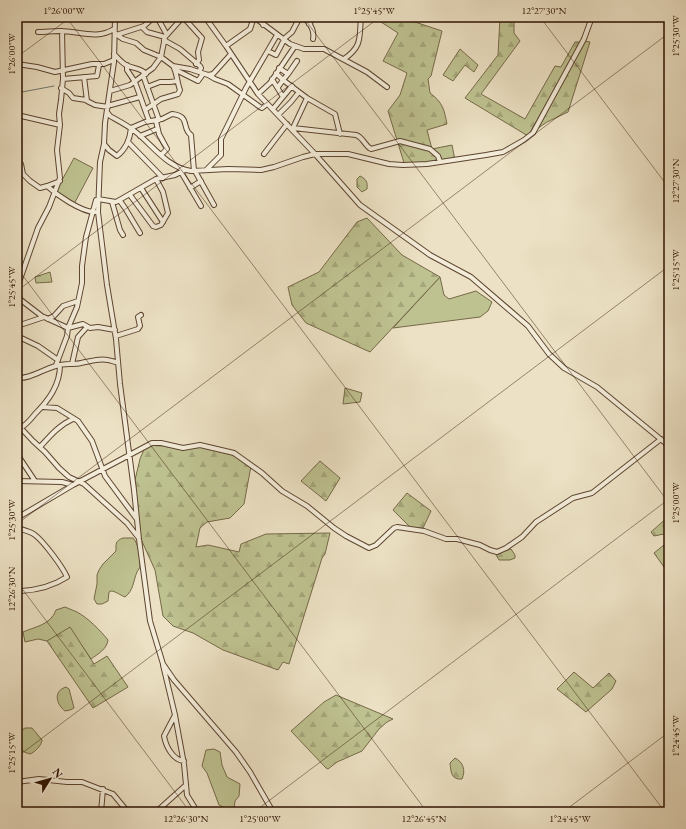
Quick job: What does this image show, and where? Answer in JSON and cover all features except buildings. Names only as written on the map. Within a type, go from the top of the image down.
[{"type":"street","points":[[115,17],[114,60],[104,144],[100,162],[98,212],[107,285],[116,336],[130,454],[138,539],[150,621],[163,664],[175,715],[184,762],[187,795],[195,812]]},
{"type":"street","points":[[38,32],[62,31],[91,35],[115,33],[142,26],[156,17],[165,37]]},
{"type":"street","points":[[172,17],[183,18],[202,38],[198,52],[199,60],[196,64]]},
{"type":"street","points":[[206,17],[258,94],[293,129],[354,200],[430,255],[471,277],[528,326],[549,354],[564,368],[597,387],[669,446]]},
{"type":"street","points":[[226,46],[250,29],[253,17],[292,46],[304,50],[324,49],[367,72],[387,86]]},
{"type":"street","points":[[262,17],[263,25]]},
{"type":"street","points":[[268,51],[276,55],[284,40],[292,32],[301,17],[313,29],[313,39]]},
{"type":"street","points":[[309,24],[314,17]]},
{"type":"street","points":[[344,60],[351,54],[361,38],[361,17]]},
{"type":"street","points":[[98,197],[112,202],[120,201],[156,179],[183,171],[206,169],[261,170],[315,154],[348,154],[403,165],[420,165],[503,152],[531,135],[584,39],[592,17]]},
{"type":"street","points":[[110,91],[135,82],[153,68],[161,57],[165,37],[183,18]]},
{"type":"street","points":[[142,26],[147,32],[165,37],[201,68],[203,74]]},
{"type":"street","points":[[17,288],[38,228],[60,182],[60,169],[57,150],[60,125],[59,114],[61,88],[63,79],[62,31]]},
{"type":"street","points":[[115,33],[123,39],[134,42],[148,52],[161,57],[176,70],[198,81],[203,74]]},
{"type":"street","points":[[206,169],[221,155],[221,139],[242,96],[277,35]]},
{"type":"street","points":[[258,94],[272,79],[292,46]]},
{"type":"street","points":[[114,53],[120,61],[127,65],[140,68],[145,75],[147,87],[154,104],[157,129],[167,149],[161,155]]},
{"type":"street","points":[[203,74],[213,74],[232,54]]},
{"type":"street","points":[[17,64],[37,67],[52,72],[95,64],[106,64],[114,60]]},
{"type":"street","points":[[278,87],[297,61]]},
{"type":"street","points":[[63,79],[98,76],[99,65]]},
{"type":"street","points":[[127,65],[127,70],[135,82],[149,122]]},
{"type":"street","points":[[173,66],[190,69],[228,84],[242,96],[262,108],[268,104]]},
{"type":"street","points":[[279,68],[288,74]]},
{"type":"street","points":[[145,110],[167,96],[178,94],[180,90],[176,70]]},
{"type":"street","points":[[276,73],[307,98],[335,114],[340,134]]},
{"type":"street","points":[[84,77],[86,100]]},
{"type":"street","points":[[272,79],[283,94]]},
{"type":"street","points":[[147,87],[160,82],[177,81]]},
{"type":"street","points":[[272,109],[283,94],[292,86]]},
{"type":"street","points":[[61,88],[75,99],[86,100],[95,105],[108,106],[140,97]]},
{"type":"street","points":[[278,115],[299,92]]},
{"type":"street","points":[[293,129],[307,98]]},
{"type":"street","points":[[107,112],[110,116],[131,128],[170,163],[183,171],[190,188],[201,206]]},
{"type":"street","points":[[131,128],[172,114],[180,115],[184,120],[187,131],[192,137],[194,171],[214,204]]},
{"type":"street","points":[[17,115],[60,125]]},
{"type":"street","points":[[264,154],[287,124]]},
{"type":"street","points":[[104,144],[117,156],[128,142],[131,128]]},
{"type":"street","points":[[140,136],[157,129]]},
{"type":"street","points":[[293,129],[359,136],[370,149],[398,141],[425,147],[435,153],[440,162]]},
{"type":"street","points":[[128,142],[163,178]]},
{"type":"street","points":[[17,160],[21,164],[23,174],[40,188],[60,182]]},
{"type":"street","points":[[130,195],[153,226],[160,226],[167,215],[167,211],[163,192],[156,179]]},
{"type":"street","points":[[190,188],[201,182]]},
{"type":"street","points":[[47,186],[68,201],[93,212],[98,212]]},
{"type":"street","points":[[141,188],[163,222]]},
{"type":"street","points":[[22,427],[51,397],[58,380],[58,360],[78,301],[82,283],[82,266],[86,237],[98,197]]},
{"type":"street","points":[[120,201],[126,208],[140,233]]},
{"type":"street","points":[[112,202],[120,230],[123,235]]},
{"type":"street","points":[[17,297],[46,318],[68,328],[82,324],[90,328],[98,327],[115,330]]},
{"type":"street","points":[[17,326],[54,316],[63,306],[78,301]]},
{"type":"street","points":[[116,336],[138,329],[140,326],[138,318],[141,315]]},
{"type":"street","points":[[72,364],[78,337],[87,327]]},
{"type":"street","points":[[17,336],[38,346],[58,360]]},
{"type":"street","points":[[17,378],[28,377],[58,365],[81,364],[91,360],[107,360],[118,363]]},
{"type":"street","points":[[43,406],[55,408],[78,422],[92,441],[102,469],[107,478],[136,518]]},
{"type":"street","points":[[40,447],[52,433],[66,422],[73,419]]},
{"type":"street","points":[[17,424],[22,427],[69,477],[84,484],[127,523],[138,539]]},
{"type":"street","points":[[17,518],[73,485],[152,443],[162,443],[184,448],[200,445],[234,453],[262,473],[282,491],[307,506],[334,528],[369,548],[376,545],[397,527],[424,531],[446,539],[457,539],[480,545],[497,552],[506,548],[522,537],[536,522],[573,498],[592,493],[661,439]]},
{"type":"street","points":[[17,454],[35,482]]},
{"type":"street","points":[[17,481],[62,482],[73,485]]},
{"type":"street","points":[[17,528],[34,534],[47,548],[67,577],[47,587],[34,590],[21,591],[17,587]]},
{"type":"street","points":[[163,664],[174,680],[236,752],[250,772],[273,812]]},
{"type":"street","points":[[175,715],[171,725],[165,733],[164,739],[168,748],[175,757],[179,761],[184,762]]},
{"type":"street","points":[[17,777],[18,782],[39,779],[82,782],[113,794],[128,812]]},
{"type":"street","points":[[156,812],[186,785]]},
{"type":"street","points":[[101,812],[103,789]]},
{"type":"green space","points":[[384,17],[400,17],[442,31],[431,76],[428,79],[430,93],[438,100],[442,107],[447,124],[427,130],[432,149],[452,145],[455,160],[405,166],[388,111],[400,95],[407,73],[383,61],[398,33],[381,22]]},
{"type":"green space","points":[[500,17],[514,17],[514,33],[520,41],[481,94],[525,119],[555,66],[561,67],[575,42],[581,42],[528,136],[465,98],[498,55]]},
{"type":"green space","points":[[584,41],[590,42],[568,112],[547,122],[534,131]]},
{"type":"green space","points":[[460,49],[478,65],[474,72],[465,65],[453,81],[443,75]]},
{"type":"green space","points":[[74,158],[93,168],[73,206],[54,195]]},
{"type":"green space","points":[[360,176],[367,183],[367,189],[362,192],[357,187],[357,179]]},
{"type":"green space","points":[[367,218],[402,255],[440,277],[370,352],[306,323],[292,305],[288,287],[319,272],[357,222]]},
{"type":"green space","points":[[50,272],[52,282],[36,283],[35,277]]},
{"type":"green space","points":[[440,277],[444,295],[449,299],[476,291],[492,302],[488,311],[480,317],[393,328]]},
{"type":"green space","points":[[345,388],[362,393],[360,402],[343,404]]},
{"type":"green space","points":[[152,443],[184,449],[194,446],[228,451],[251,466],[244,504],[230,518],[207,522],[200,528],[196,547],[208,545],[239,552],[241,544],[266,534],[330,533],[325,554],[322,558],[289,664],[283,662],[278,670],[223,650],[193,633],[173,626],[163,616],[155,570],[141,539],[134,484],[140,459],[145,447]]},
{"type":"green space","points":[[320,461],[340,478],[326,501],[301,481]]},
{"type":"green space","points":[[407,493],[431,511],[423,528],[411,528],[393,510]]},
{"type":"green space","points":[[669,516],[669,533],[654,536],[651,532]]},
{"type":"green space","points":[[123,538],[133,538],[135,540],[140,556],[140,567],[132,588],[125,597],[111,591],[109,592],[108,601],[102,604],[97,604],[94,599],[97,575],[103,564],[116,551],[117,542]]},
{"type":"green space","points":[[669,541],[669,574],[654,553]]},
{"type":"green space","points":[[511,549],[515,555],[515,558],[510,560],[499,560],[496,555],[498,553]]},
{"type":"green space","points":[[65,607],[77,612],[85,618],[98,628],[108,640],[104,649],[91,659],[70,628],[47,641],[38,639],[25,642],[23,632],[46,622],[54,615],[56,610]]},
{"type":"green space","points":[[70,627],[94,664],[107,656],[128,687],[93,708],[47,641]]},
{"type":"green space","points":[[574,672],[593,688],[609,673],[616,681],[612,689],[586,712],[557,689]]},
{"type":"green space","points":[[66,687],[69,689],[74,708],[65,711],[57,698],[59,691]]},
{"type":"green space","points":[[336,695],[393,719],[379,729],[362,751],[337,762],[328,769],[291,731],[324,702]]},
{"type":"green space","points":[[25,728],[32,728],[42,740],[38,748],[30,754],[23,751],[18,742],[19,732]]},
{"type":"green space","points":[[214,749],[220,752],[222,765],[227,777],[240,784],[239,796],[235,801],[234,809],[227,809],[219,805],[207,773],[202,766],[206,750]]},
{"type":"green space","points":[[455,758],[462,764],[464,769],[462,779],[454,777],[451,772],[450,763]]},
{"type":"waterway","points":[[17,95],[22,92],[54,86]]}]
